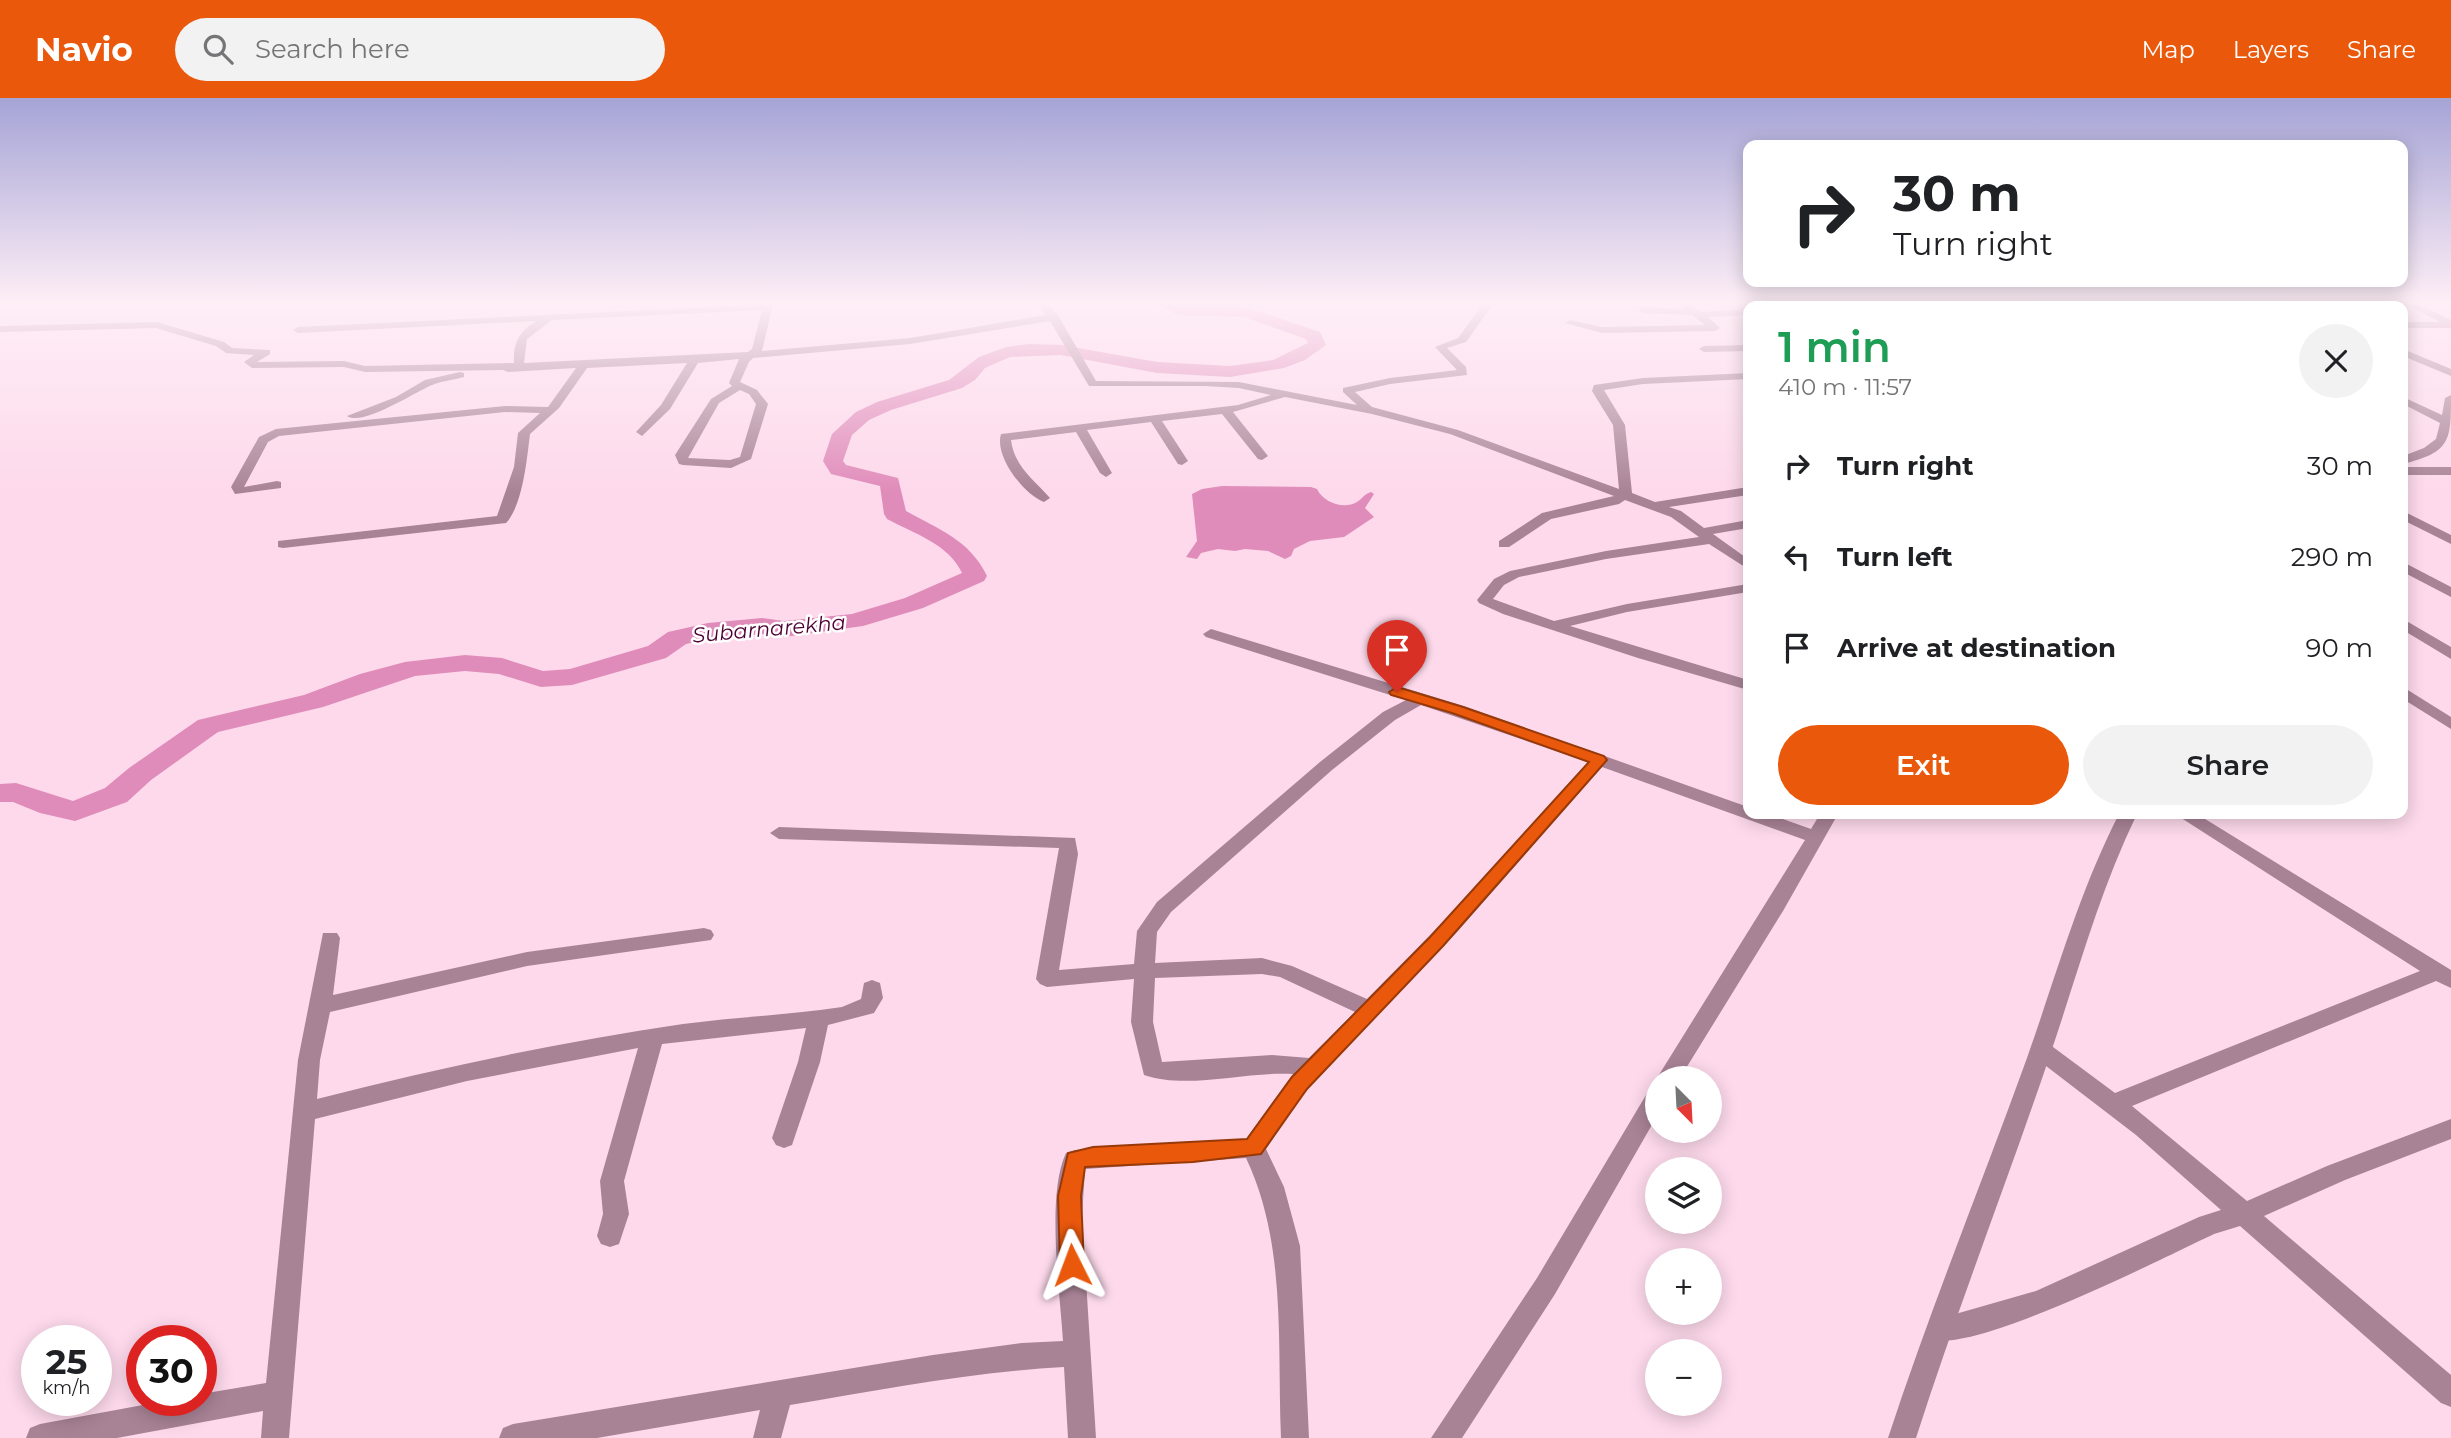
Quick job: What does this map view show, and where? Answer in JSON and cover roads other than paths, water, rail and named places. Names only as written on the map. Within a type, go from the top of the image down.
[{"type":"street","points":[[355,367],[365,369],[492,367]]},
{"type":"street","points":[[333,425],[391,403],[435,380],[516,367]]},
{"type":"street","points":[[283,544],[501,520],[506,515],[520,467],[524,433],[551,410],[582,367]]},
{"type":"street","points":[[642,432],[666,407],[690,367]]},
{"type":"street","points":[[738,387],[715,401],[681,455],[683,461],[715,464],[744,461],[762,404],[753,392],[734,383],[741,367]]},
{"type":"street","points":[[1081,367],[1093,384],[1228,384],[1373,411],[1484,442],[1657,505],[1676,514],[1743,561]]},
{"type":"street","points":[[1373,411],[1347,390],[1390,381],[1463,373],[1460,367]]},
{"type":"street","points":[[1626,494],[1619,425],[1598,387],[1643,381],[1743,376]]},
{"type":"street","points":[[1044,498],[1028,486],[1020,475],[1005,444],[1005,437],[1225,410],[1255,405],[1285,394]]},
{"type":"street","points":[[2408,458],[2437,447],[2445,434],[2451,398]]},
{"type":"street","points":[[2408,402],[2446,421]]},
{"type":"street","points":[[277,485],[244,491],[237,489],[241,476],[265,437],[288,430],[505,409],[551,410]]},
{"type":"street","points":[[1225,410],[1262,456]]},
{"type":"street","points":[[1154,418],[1182,461]]},
{"type":"street","points":[[1079,427],[1106,472]]},
{"type":"street","points":[[2408,471],[2451,471]]},
{"type":"street","points":[[1657,505],[1743,492]]},
{"type":"street","points":[[1504,544],[1547,516],[1614,501],[1626,494]]},
{"type":"street","points":[[2408,518],[2451,540]]},
{"type":"street","points":[[1743,525],[1707,536],[1515,574],[1494,586],[1484,600],[1555,626],[1743,683]]},
{"type":"street","points":[[2408,569],[2451,593]]},
{"type":"street","points":[[1555,626],[1627,608],[1743,589]]},
{"type":"street","points":[[2408,627],[2451,654]]},
{"type":"street","points":[[1212,634],[1422,700],[1743,811]]},
{"type":"street","points":[[2408,695],[2451,724]]},
{"type":"street","points":[[1314,1067],[1272,1064],[1154,1071],[1150,1067],[1142,1021],[1147,931],[1164,908],[1326,766],[1389,716],[1413,702],[1422,700]]},
{"type":"street","points":[[1253,1148],[1273,1117],[1314,1067],[1450,927],[1599,760]]},
{"type":"street","points":[[1765,819],[1816,837]]},
{"type":"street","points":[[1675,1066],[1826,819]]},
{"type":"street","points":[[1902,1438],[1978,1217],[2041,1050],[2081,926],[2126,819]]},
{"type":"street","points":[[2192,819],[2444,976]]},
{"type":"street","points":[[779,833],[1068,842],[1069,854],[1047,979],[1146,971],[1273,967],[1344,1000],[1371,1009]]},
{"type":"street","points":[[320,1006],[500,964],[604,946],[704,935]]},
{"type":"street","points":[[275,1438],[311,1051],[330,938]]},
{"type":"street","points":[[2114,1103],[2444,976]]},
{"type":"street","points":[[305,1112],[489,1066],[653,1038],[819,1017],[863,1008],[871,1002],[872,988]]},
{"type":"street","points":[[784,1138],[809,1062],[819,1017]]},
{"type":"street","points":[[610,1236],[616,1214],[612,1181],[653,1038]]},
{"type":"street","points":[[2041,1050],[2114,1103],[2304,1263],[2451,1393]]},
{"type":"street","points":[[1445,1438],[1546,1286],[1645,1117]]},
{"type":"street","points":[[1941,1330],[1994,1317],[2042,1301],[2208,1225],[2244,1214],[2336,1173],[2451,1129]]},
{"type":"street","points":[[1082,1438],[1069,1217],[1070,1183],[1075,1160],[1253,1148]]},
{"type":"street","points":[[1253,1148],[1272,1187],[1287,1246],[1295,1438]]},
{"type":"street","points":[[513,1438],[933,1368],[1022,1356],[1078,1353]]},
{"type":"street","points":[[767,1438],[779,1393]]},
{"type":"street","points":[[40,1438],[279,1394]]},
{"type":"waterway","name":"Subarnarekha","points":[[0,793],[16,792],[51,806],[75,811],[116,795],[140,774],[208,726],[313,701],[370,680],[414,668],[465,663],[502,666],[541,679],[572,677],[657,652],[677,638],[708,631],[762,626],[784,629],[854,621],[914,603],[975,576],[970,564],[952,546],[895,514],[890,483],[875,477],[838,470],[833,461],[844,431],[862,416],[895,402],[950,386],[965,379],[977,367]]},
{"type":"waterway","name":"Subarnarekha","points":[[1150,367],[1205,372],[1230,372],[1268,367]]}]
